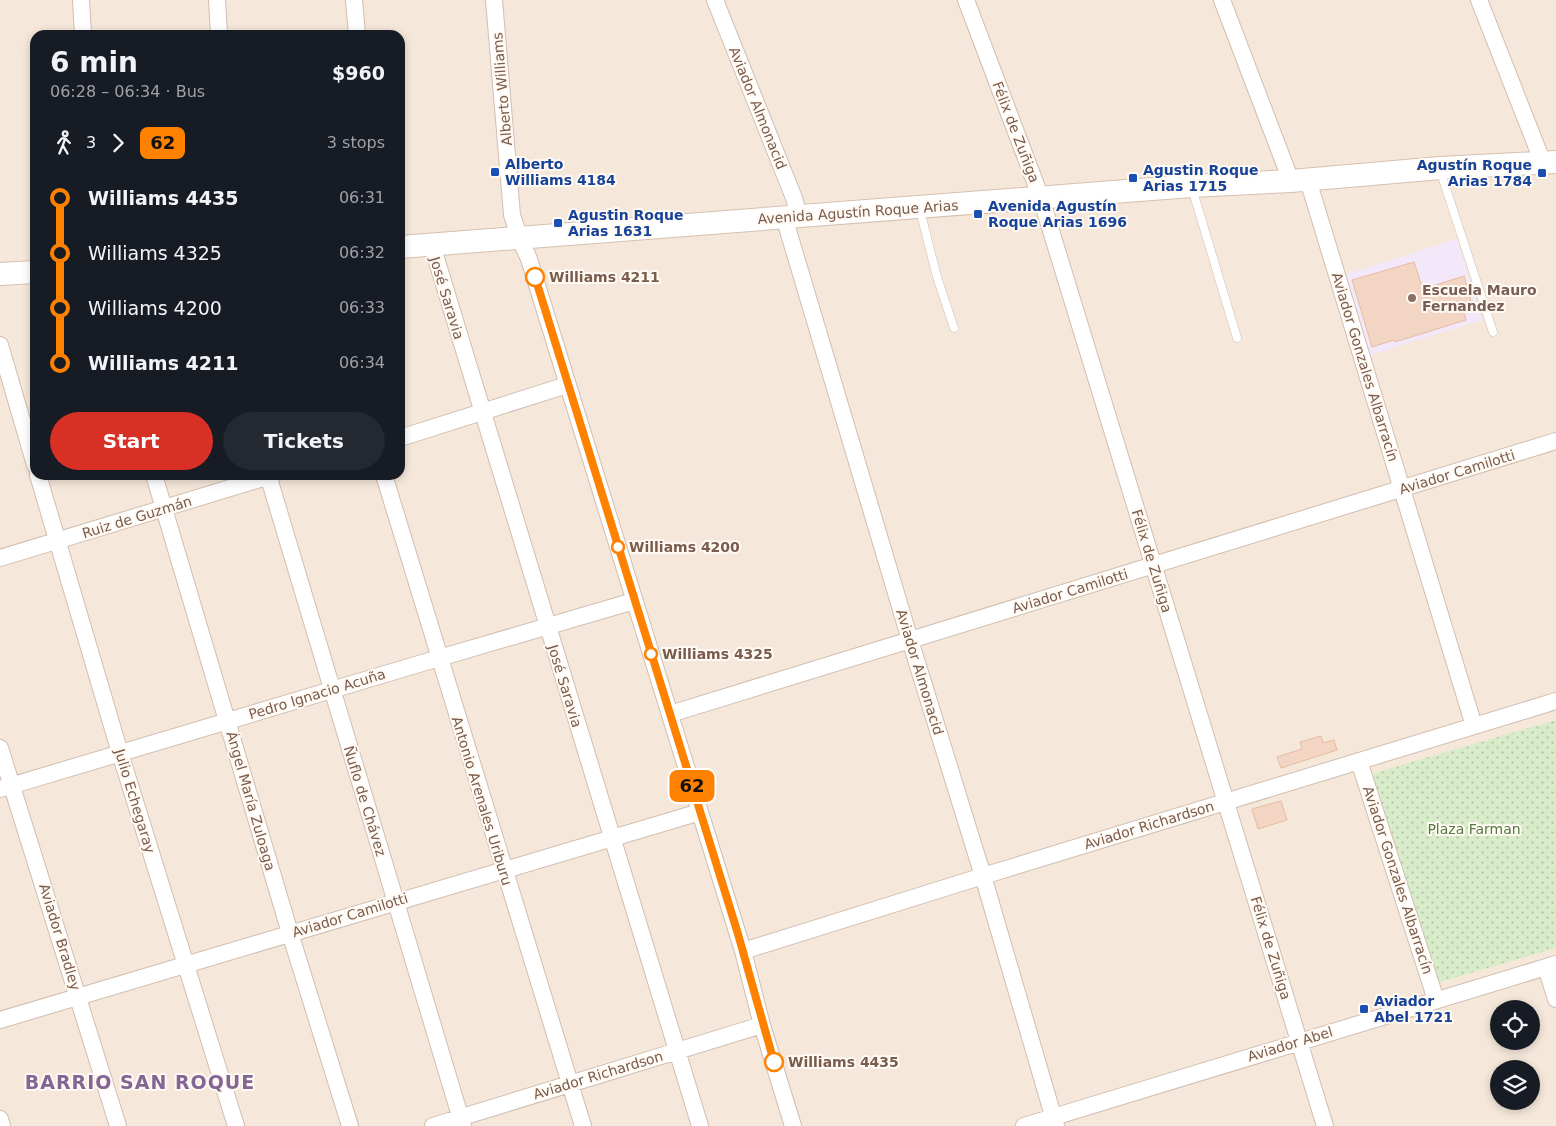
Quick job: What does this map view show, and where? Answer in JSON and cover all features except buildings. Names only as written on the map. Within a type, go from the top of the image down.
[{"type":"main road","name":"Avenida Agustín Roque Arias","points":[[405,247],[1191,186],[1300,181],[1440,168],[1550,162]]},
{"type":"main road","points":[[0,274],[30,272]]},
{"type":"street","points":[[81,0],[82,30]]},
{"type":"street","points":[[216,0],[219,30]]},
{"type":"street","points":[[354,0],[357,30]]},
{"type":"street","name":"Alberto Williams","points":[[494,0],[512,215],[529,259],[670,714],[743,951],[762,1025],[793,1126]]},
{"type":"street","name":"Aviador Almonacid","points":[[716,0],[794,198],[792,217],[910,640],[1054,1122]]},
{"type":"street","name":"Félix de Zuñiga","points":[[966,0],[1041,198],[1325,1126]]},
{"type":"street","name":"Aviador Gonzales Albarracín","points":[[1222,0],[1300,181],[1402,488],[1474,726]]},
{"type":"street","points":[[1479,0],[1550,162]]},
{"type":"street","name":"José Saravia","points":[[432,245],[481,412],[700,1126]]},
{"type":"street","points":[[0,345],[30,448]]},
{"type":"street","points":[[405,436],[567,385]]},
{"type":"street","name":"Aviador Camilotti","points":[[670,714],[1556,441]]},
{"type":"street","name":"Julio Echegaray","points":[[39,480],[120,753],[236,1126]]},
{"type":"street","name":"Ángel María Zuloaga","points":[[155,480],[290,933],[350,1126]]},
{"type":"street","name":"Ruiz de Guzmán","points":[[0,558],[254,480]]},
{"type":"street","name":"Ñuflo de Chávez","points":[[271,480],[331,690],[461,1122]]},
{"type":"street","name":"Antonio Arenales Uriburu","points":[[386,480],[503,870],[583,1126]]},
{"type":"street","name":"Pedro Ignacio Acuña","points":[[6,788],[634,601]]},
{"type":"street","name":"Aviador Richardson","points":[[743,951],[1556,701]]},
{"type":"street","name":"Aviador Bradley","points":[[0,748],[6,788],[78,996],[118,1126]]},
{"type":"street","name":"Aviador Gonzales Albarracín","points":[[1360,761],[1436,1000]]},
{"type":"street","name":"Aviador Camilotti","points":[[0,1020],[700,812]]},
{"type":"street","points":[[1551,965],[1556,1000]]},
{"type":"street","name":"Aviador Abel","points":[[1024,1126],[1054,1122],[1299,1041],[1551,965]]},
{"type":"street","name":"Aviador Richardson","points":[[433,1126],[461,1122],[570,1084],[762,1025]]},
{"type":"street","points":[[0,1119],[2,1126]]},
{"type":"lane","points":[[1440,168],[1493,332]]},
{"type":"lane","points":[[1191,186],[1237,338]]},
{"type":"lane","points":[[920,208],[937,276],[954,328]]},
{"type":"shaded area","points":[[0,0],[1556,0],[1556,1126],[0,1126]]},
{"type":"shaded area","name":"Escuela Mauro Fernandez","points":[[1457,239],[1482,320],[1368,356],[1343,275]]},
{"type":"green space","name":"Plaza Farman","points":[[1556,720],[1556,948],[1437,983],[1372,781],[1374,773]]},
{"type":"bus line","name":"62","points":[[535,277],[738,934],[762,1025],[774,1062]]},
{"type":"place","name":"Alberto Williams 4184","points":[[495,172]]},
{"type":"place","name":"Agustín Roque Arias 1784","points":[[1542,173]]},
{"type":"place","name":"Agustin Roque Arias 1715","points":[[1133,178]]},
{"type":"place","name":"Avenida Agustín Roque Arias 1696","points":[[978,214]]},
{"type":"place","name":"Agustin Roque Arias 1631","points":[[558,223]]},
{"type":"place","name":"Williams 4211","points":[[535,277]]},
{"type":"place","name":"Escuela Mauro Fernandez","points":[[1412,298]]},
{"type":"place","name":"Williams 4200","points":[[618,547]]},
{"type":"place","name":"Williams 4325","points":[[651,654]]},
{"type":"place","name":"Aviador Abel 1721","points":[[1364,1009]]},
{"type":"place","name":"Williams 4435","points":[[774,1062]]},
{"type":"district","name":"BARRIO SAN ROQUE","points":[[140,1082]]}]
